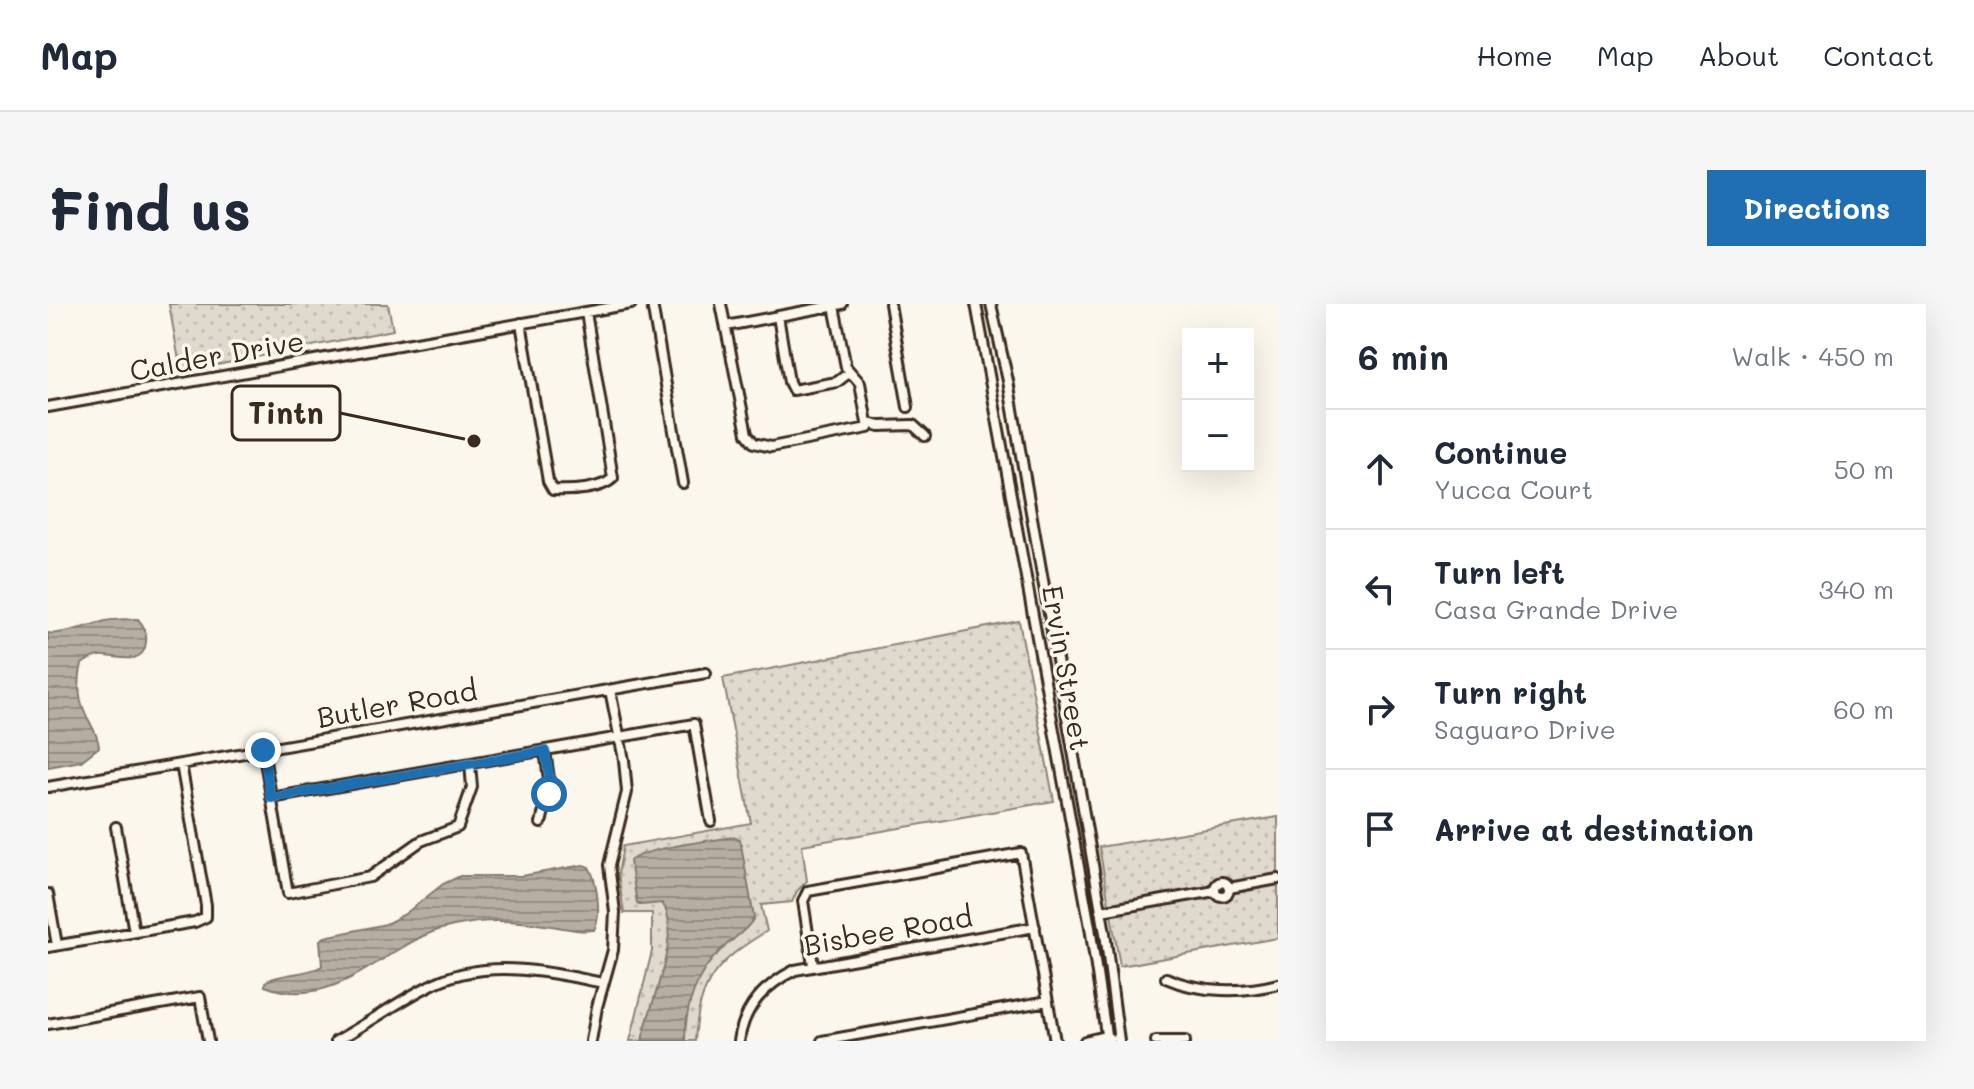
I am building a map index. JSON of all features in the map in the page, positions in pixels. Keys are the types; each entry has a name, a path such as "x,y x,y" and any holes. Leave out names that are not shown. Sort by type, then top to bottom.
{"street":[{"name":"Calder Drive","path":"48,407 631,304"},
{"path":"652,304 683,483"},
{"path":"721,304 747,434 754,443 771,447 868,428 860,383 846,367 834,306 826,308"},
{"path":"726,326 842,304"},
{"path":"890,304 908,407"},
{"name":"Ervin Street","path":"976,304 1112,1040"},
{"name":"Ervin Street","path":"991,304 1011,395 1101,911 1112,1040"},
{"path":"521,323 549,483 553,490 604,484 613,478 586,312"},
{"path":"778,316 793,390 837,382 850,372"},
{"path":"867,423 880,426 913,425 925,436"},
{"name":"Butler Road","path":"48,787 706,673"},
{"path":"591,1041 616,930 609,865 627,792 610,690"},
{"path":"271,798 694,724 711,821"},
{"path":"263,750 288,893 370,877 414,845 458,827 472,787 470,764"},
{"path":"541,823 550,786 545,751"},
{"path":"48,894 53,946 195,922 206,917 181,764"},
{"path":"116,827 134,932"},
{"path":"813,965 803,901 808,891 1021,853 1055,1041"},
{"path":"1101,911 1215,891 1215,886 1221,882 1229,888 1278,879"},
{"name":"Bisbee Road","path":"739,1041 748,1011 755,1000 776,980 813,965 1035,927"},
{"path":"336,1041 428,986 477,970 530,970 603,983"},
{"path":"1166,978 1177,983 1226,990 1245,991 1278,984"},
{"path":"48,1024 200,997 208,1041"},
{"path":"822,1041 1048,1001"},
{"path":"1085,1041 1112,1040"},
{"path":"1156,1041 1185,1041"}],"shaded area":[{"path":"169,304 388,304 393,330 181,372"},
{"path":"138,619 146,635 141,654 130,658 99,656 82,664 79,681 81,699 99,747 81,761 48,767 48,633 67,632 109,620"},
{"path":"1019,621 1054,801 802,845 807,881 792,902 761,905 767,931 735,953 713,975 701,1002 695,1041 630,1041 652,951 652,913 624,913 618,874 623,846 751,823 723,678"},
{"path":"1278,817 1278,938 1120,966 1099,847"},
{"path":"734,837 740,839 754,918 705,968 690,1003 685,1041 642,1041 667,950 668,916 662,903 637,903 630,861 663,848"},
{"path":"583,865 589,867 596,889 598,916 594,930 508,921 460,925 423,936 367,969 328,987 308,992 287,992 265,986 265,982 271,979 322,966 320,940 325,937 386,924 405,914 443,884 460,876 522,876"}],"place":[{"name":"Tintn","path":"474,441"}],"route":[{"path":"263,750 271,798 545,751 549,794"}]}
